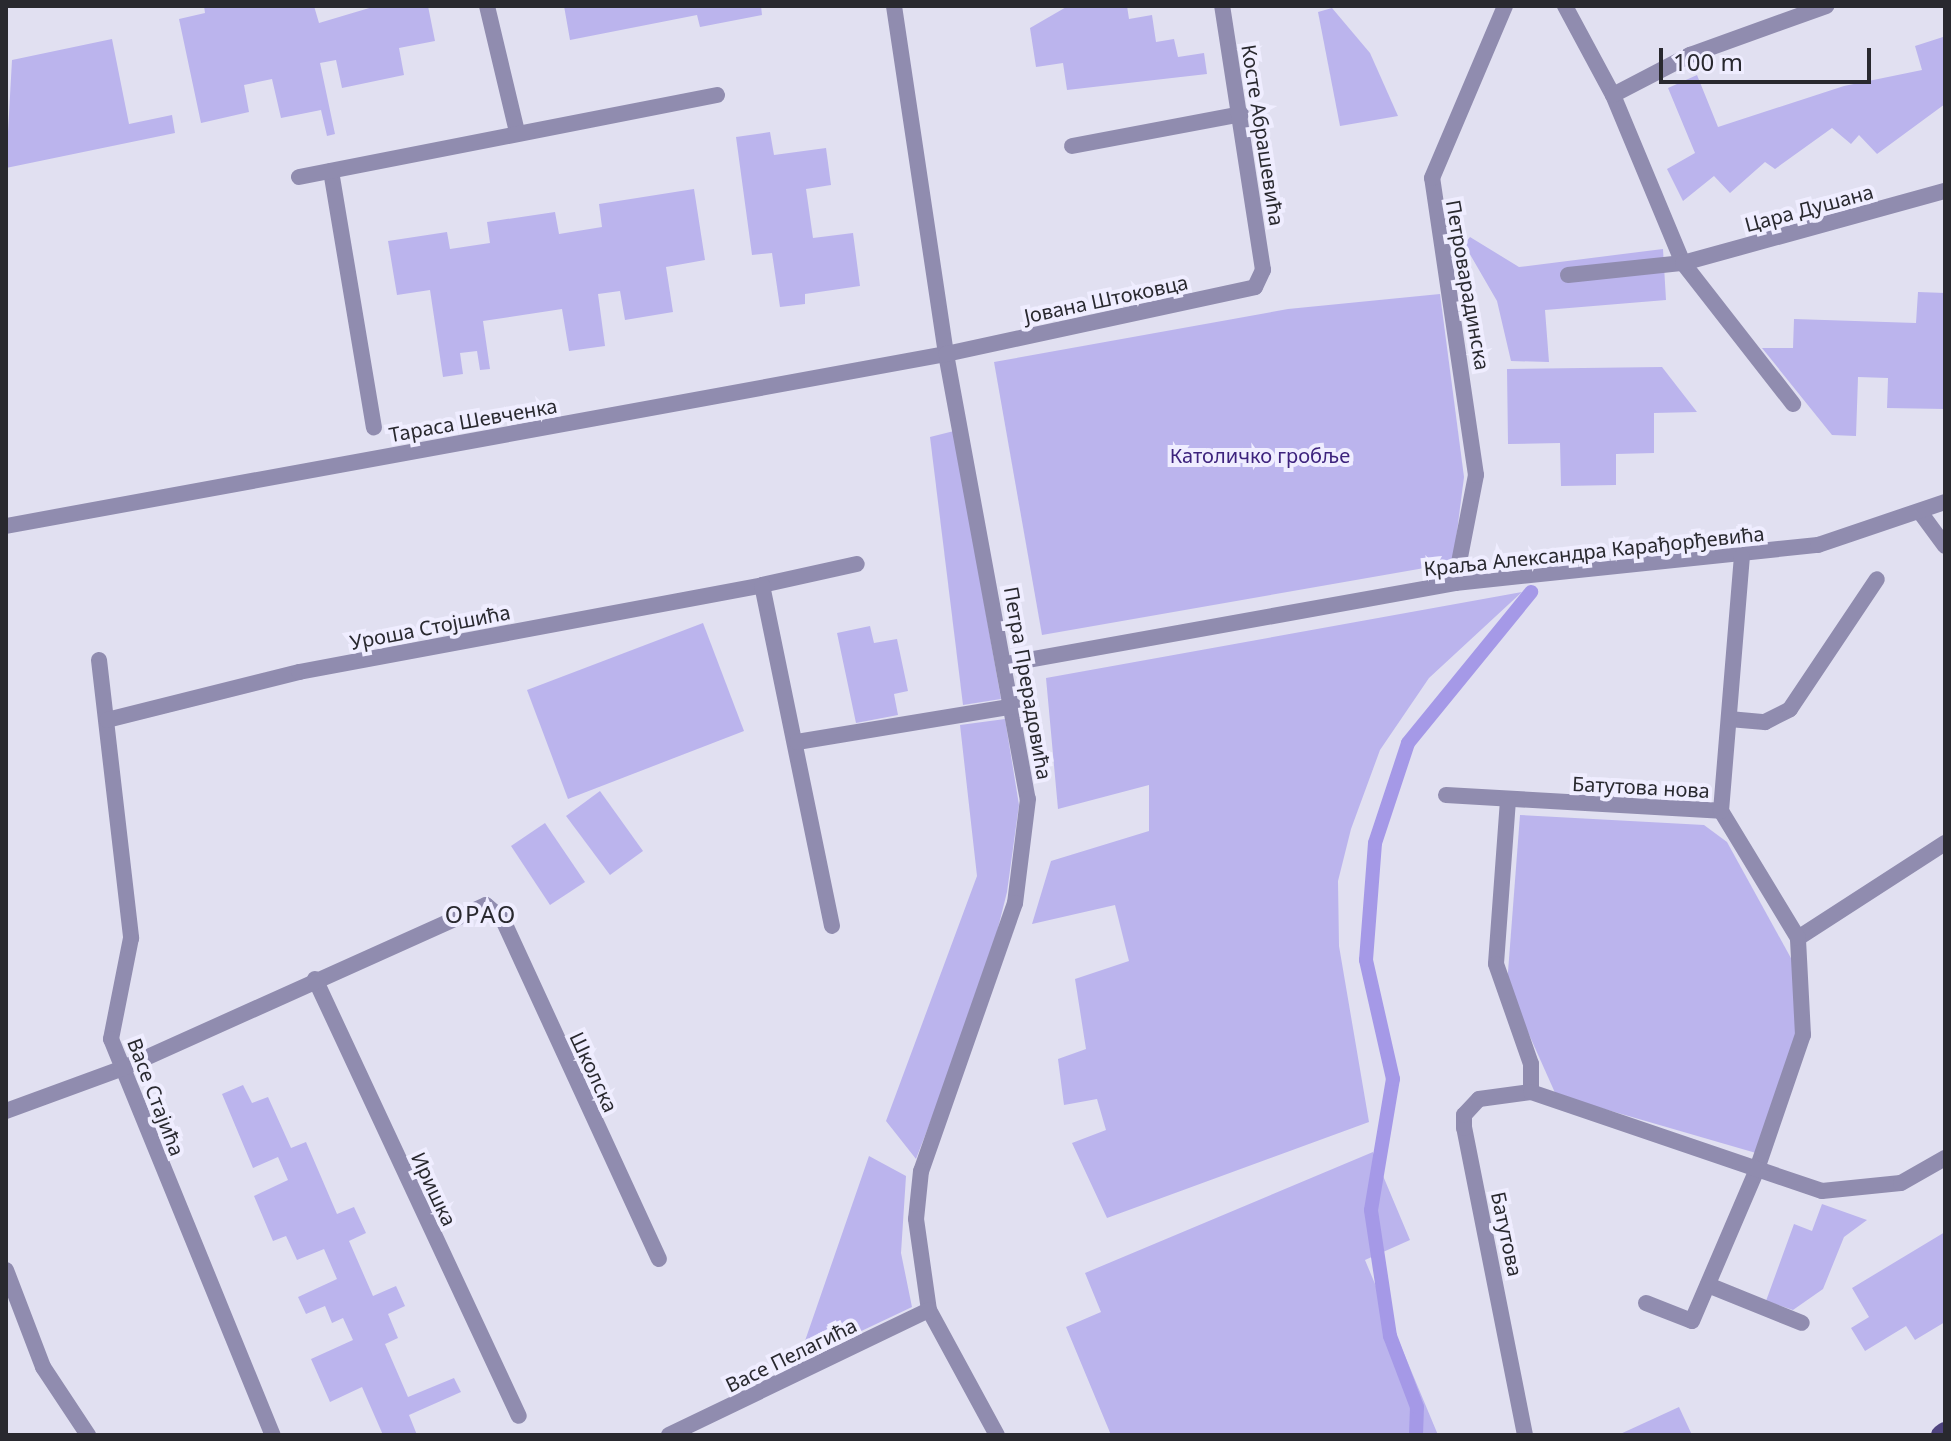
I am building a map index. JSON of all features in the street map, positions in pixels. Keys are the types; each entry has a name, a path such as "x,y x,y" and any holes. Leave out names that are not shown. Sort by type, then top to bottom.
{"street":[{"path":"487,6 517,132"},
{"name":"Петра Прерадовића","path":"894,6 946,354 1014,706 1028,799 1024,851 987,999 921,1171 916,1219 929,1310 997,1435"},
{"name":"Косте Абрашевића","path":"1222,6 1263,270"},
{"name":"Петроварадинска","path":"1455,583 1476,475 1432,178 1505,6"},
{"path":"1565,6 1613,95 1683,263 1793,404"},
{"path":"1613,95 1690,55 1826,6"},
{"path":"299,177 717,95"},
{"path":"1072,146 1241,114"},
{"path":"331,171 374,427"},
{"name":"Цара Душана","path":"1568,275 1683,263 1945,191"},
{"name":"Јована Штоковца","path":"946,354 1255,287 1263,270"},
{"name":"Тараса Шевченка","path":"6,526 946,354"},
{"name":"Краља Александра Карађорђевића","path":"1006,664 1455,583 1742,557 1818,545 1945,502"},
{"path":"1920,512 1945,546"},
{"path":"1721,811 1742,557"},
{"name":"Уроша Стојшића","path":"107,720 299,672 762,585 857,564"},
{"path":"1729,719 1765,722 1790,709 1877,579"},
{"path":"762,585 797,742 832,926"},
{"name":"Васе Стајића","path":"99,660 131,938 112,1023 121,1069 273,1435"},
{"path":"797,742 1014,706"},
{"name":"Батутова нова","path":"1446,795 1721,811 1798,938 1801,1045 1757,1169 1692,1321 1646,1303"},
{"path":"1508,800 1496,964 1531,1064 1531,1092 1822,1191 1864,1190 1901,1183 1945,1158"},
{"path":"1798,938 1945,843"},
{"name":"Школска","path":"315,979 489,906 503,920 659,1259"},
{"path":"6,1111 121,1069 315,979"},
{"name":"Иришка","path":"315,979 519,1416"},
{"name":"Батутова","path":"1525,1435 1464,1115 1490,1095 1531,1092"},
{"path":"6,1270 43,1367 88,1435"},
{"path":"1708,1285 1802,1323"},
{"name":"Васе Пелагића","path":"669,1435 929,1310"}],"green space":[{"path":"204,6 314,6 319,23 376,6 428,6 435,41 399,48 404,75 342,88 336,60 320,63 335,134 327,136 321,110 281,118 272,79 244,85 249,112 201,123 179,19 205,13"},
{"path":"564,6 761,6 762,15 700,27 697,15 570,40"},
{"path":"1068,6 1127,6 1129,19 1152,15 1156,42 1174,39 1178,57 1204,53 1207,74 1067,90 1063,63 1036,67 1030,28"},
{"path":"1332,8 1370,53 1398,116 1340,126 1318,12"},
{"path":"1943,37 1945,104 1877,154 1859,135 1851,144 1832,128 1775,169 1765,162 1730,193 1714,176 1683,201 1667,169 1695,153 1668,88 1697,75 1718,127 1844,86 1922,70 1915,46"},
{"path":"112,39 129,124 172,115 175,133 6,168 12,60"},
{"path":"770,132 774,155 826,148 831,185 806,189 813,238 853,233 860,286 805,294 805,304 780,307 772,253 752,255 736,137"},
{"path":"694,189 705,260 666,267 673,312 625,320 620,291 598,294 605,346 569,351 562,309 483,321 490,369 480,370 477,351 460,353 463,374 443,377 430,290 397,295 388,241 447,232 450,249 490,243 487,222 555,212 559,234 602,227 599,204"},
{"path":"1470,237 1519,267 1663,249 1666,300 1545,310 1549,362 1511,361 1497,301 1464,244"},
{"path":"1918,292 1945,293 1945,409 1887,408 1888,378 1858,377 1856,436 1832,435 1762,348 1793,348 1794,319 1916,323"},
{"name":"Католичко гробље","path":"1440,294 1464,477 1453,563 1042,635 994,362 1288,309"},
{"path":"1662,367 1697,412 1654,413 1654,453 1616,454 1616,485 1561,486 1560,443 1508,444 1507,369"},
{"path":"954,431 1001,699 963,705 930,437"},
{"path":"1522,592 1429,678 1380,750 1351,829 1338,881 1339,946 1369,1122 1107,1218 1072,1143 1106,1130 1097,1099 1064,1105 1058,1059 1086,1049 1075,979 1129,961 1115,905 1032,924 1051,861 1149,831 1149,785 1058,809 1046,678"},
{"path":"703,623 744,731 568,799 527,690"},
{"path":"870,626 874,643 897,639 908,691 894,694 898,715 856,723 837,633"},
{"path":"1005,719 1019,805 1007,892 985,980 916,1159 886,1121 977,876 960,725"},
{"path":"600,791 643,851 610,875 566,816"},
{"path":"1520,815 1704,825 1727,842 1792,960 1799,1031 1756,1153 1556,1095 1507,985"},
{"path":"545,823 585,882 550,905 511,846"},
{"path":"243,1085 252,1103 268,1097 291,1148 306,1142 337,1214 354,1207 366,1233 349,1241 373,1296 396,1286 405,1306 388,1314 398,1338 385,1344 408,1397 454,1378 461,1392 409,1415 417,1435 383,1435 362,1387 330,1402 311,1359 353,1340 343,1318 332,1323 325,1306 306,1314 298,1297 337,1279 324,1249 297,1260 286,1236 273,1241 254,1196 288,1180 278,1157 253,1168 222,1094"},
{"path":"1373,1152 1410,1240 1365,1260 1438,1435 1111,1435 1066,1327 1101,1312 1085,1273"},
{"path":"869,1156 906,1176 901,1253 912,1307 798,1361"},
{"path":"1822,1204 1867,1220 1844,1237 1823,1289 1793,1310 1766,1301 1794,1224 1812,1231"},
{"path":"1945,1232 1945,1322 1915,1340 1906,1326 1865,1351 1851,1328 1869,1317 1852,1288"},
{"path":"1679,1407 1692,1435 1618,1435"}],"waterway":[{"path":"1416,1435 1417,1407 1390,1336 1371,1210 1393,1079 1366,960 1375,843 1408,743 1531,592"}],"district":[{"name":"ОРАО","path":"481,914"}]}
